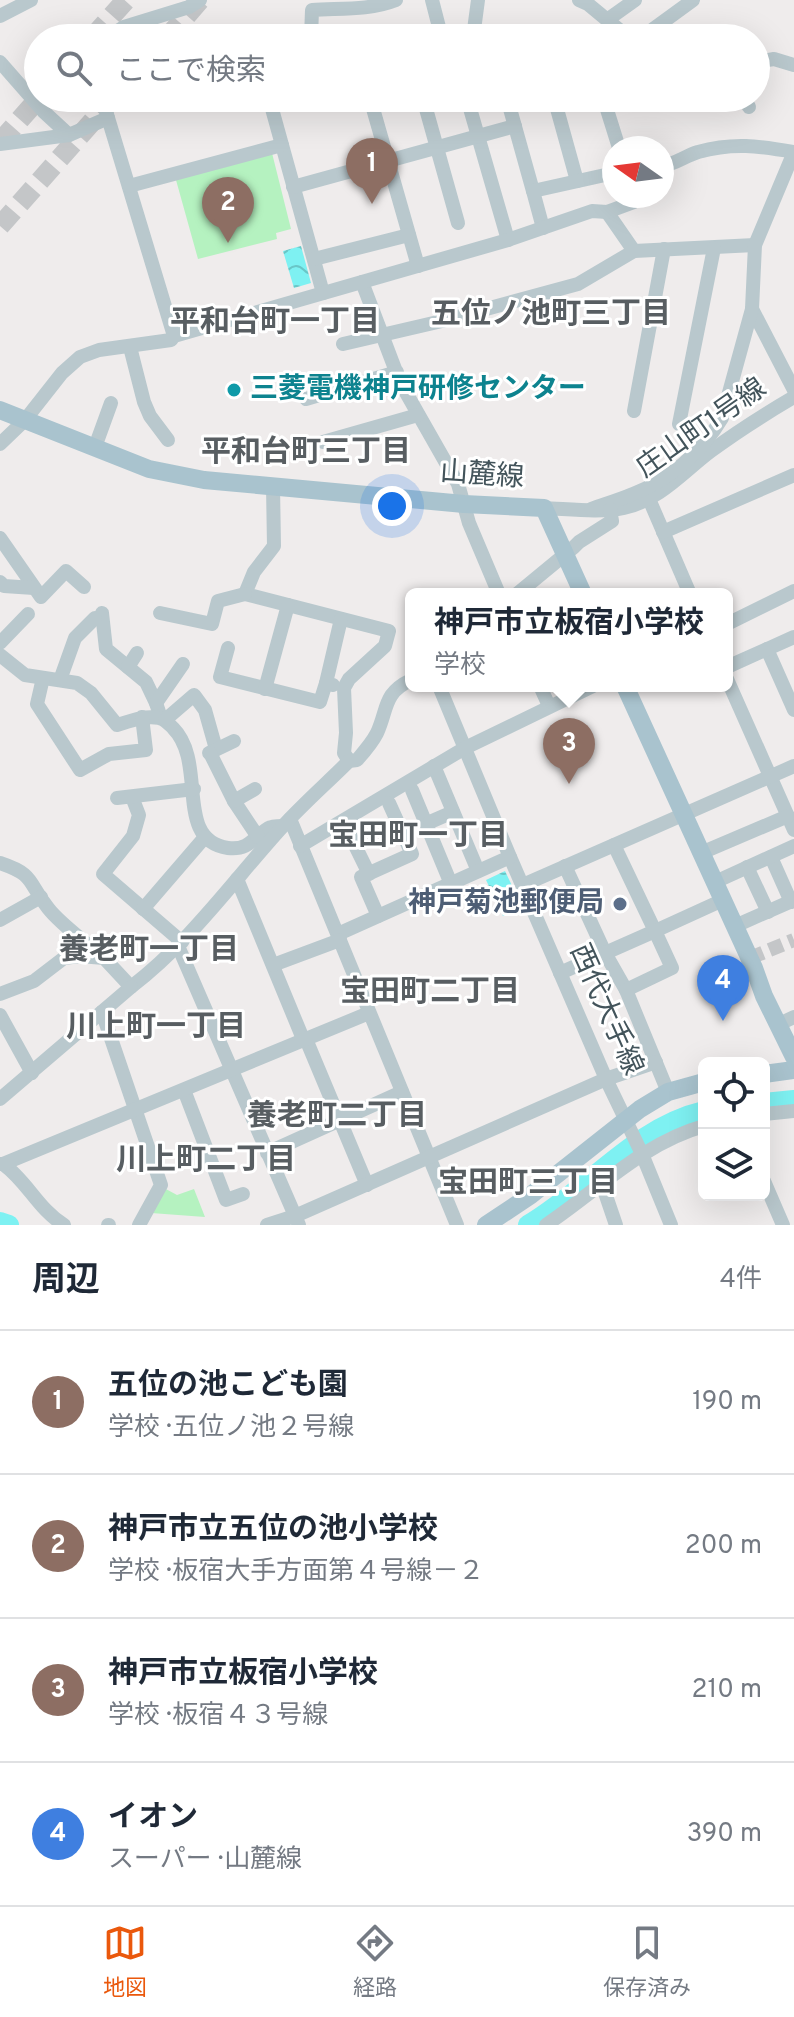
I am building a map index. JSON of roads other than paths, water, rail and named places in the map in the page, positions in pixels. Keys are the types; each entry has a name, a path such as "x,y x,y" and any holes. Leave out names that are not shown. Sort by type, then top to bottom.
{"main road":[{"name":"山麓線","path":"0,410 149,469 204,480 464,504 544,508 580,588"},
{"path":"628,692 764,996 786,1021 794,1057"},
{"path":"770,1073 794,1070"},
{"path":"486,1225 629,1126 668,1092 698,1084"}],"street":[{"path":"0,16 31,0"},
{"path":"134,24 189,7 200,0"},
{"path":"312,24 312,10 327,5 351,10 370,3 384,5 396,0"},
{"path":"432,0 438,24"},
{"path":"478,0 482,24"},
{"path":"579,0 612,24"},
{"path":"607,20 635,0"},
{"path":"660,24 693,0"},
{"path":"770,60 794,65"},
{"path":"0,62 24,89"},
{"path":"44,112 69,135"},
{"path":"106,112 174,336"},
{"path":"273,112 323,293"},
{"path":"374,112 418,266"},
{"path":"427,112 458,223"},
{"path":"471,112 508,240"},
{"path":"511,112 543,228"},
{"path":"558,112 577,181"},
{"path":"608,112 615,136"},
{"path":"0,144 69,135 108,118"},
{"path":"293,187 515,126"},
{"path":"129,186 282,145"},
{"path":"591,509 662,480 690,457 713,433 722,418 752,309 755,245 794,152 735,145 693,154 674,164"},
{"path":"533,191 602,176"},
{"path":"0,444 25,420 62,373 80,357 99,350 171,340 174,336 508,240 592,211 607,212 618,208"},
{"path":"607,212 634,251"},
{"path":"314,259 409,235"},
{"path":"343,344 578,284 634,251 755,245"},
{"path":"679,424 714,248"},
{"path":"634,411 664,249"},
{"path":"362,282 397,372 458,484 469,523 496,588"},
{"path":"752,309 794,390"},
{"path":"130,347 144,402 150,416 168,440"},
{"path":"306,399 397,372"},
{"name":"庄山町1号線","path":"544,508 610,509 649,499 677,481 708,453 747,425 794,397"},
{"path":"95,447 111,403"},
{"path":"323,442 418,415"},
{"path":"663,532 794,475"},
{"path":"245,594 254,572 274,546 273,486"},
{"path":"649,499 687,588"},
{"path":"524,588 579,542 612,521 610,509"},
{"path":"0,538 41,597 66,571 84,587"},
{"path":"0,582 4,586 34,588"},
{"path":"733,621 794,591"},
{"path":"160,613 212,624 218,601 245,594 389,631 385,646 349,679 344,688 344,753 349,761"},
{"path":"265,689 288,605"},
{"path":"0,643 28,614"},
{"path":"60,680 75,638 98,616 106,649 146,682 161,713 179,734 190,761 194,813 205,837 231,848 250,844 271,827 287,822"},
{"path":"228,648 220,677 320,702 341,619"},
{"path":"733,664 794,637"},
{"path":"767,649 794,710"},
{"path":"128,667 137,653"},
{"path":"0,655 25,675 77,683 91,693 117,725 161,713 194,695 205,710 213,751 234,801 258,837"},
{"path":"161,713 183,664"},
{"path":"43,678 37,704 80,770 109,754 146,750 142,717"},
{"path":"326,683 344,688"},
{"path":"0,1099 180,944 287,822 349,761 357,760 375,737 387,699 405,684"},
{"name":"西代大手線","path":"442,692 606,1079 642,1153"},
{"path":"543,692 549,706"},
{"path":"300,846 465,748 580,692"},
{"path":"701,853 791,823 733,692"},
{"path":"190,761 234,741"},
{"path":"434,766 478,871"},
{"path":"523,885 794,766"},
{"path":"194,789 124,798 139,815 133,836 103,874 180,944 297,1221"},
{"path":"234,801 255,789"},
{"path":"412,790 451,884"},
{"path":"378,916 361,877 412,854 389,803"},
{"path":"430,822 453,812"},
{"path":"287,822 339,937 457,1225"},
{"path":"347,829 369,874"},
{"path":"143,909 205,837"},
{"path":"614,845 672,968 626,990"},
{"path":"715,882 794,846"},
{"path":"273,965 510,857"},
{"path":"735,926 792,901 771,857"},
{"path":"0,863 18,869 30,878 49,909 104,958 131,987"},
{"path":"565,866 605,953 626,990 668,1092"},
{"path":"747,867 768,912"},
{"path":"237,879 367,1185"},
{"path":"0,920 41,897"},
{"path":"560,973 723,900"},
{"path":"0,994 34,981 64,958 104,958"},
{"path":"102,1012 161,1185 139,1225"},
{"path":"2,1164 369,1013"},
{"path":"0,1015 32,1073"},
{"path":"267,1225 297,1221 428,1157 606,1079 656,1062"},
{"path":"184,1090 226,1200 243,1194"},
{"path":"267,1153 402,1092"},
{"path":"770,1113 794,1111"},
{"path":"553,1223 642,1153 678,1134 698,1128"},
{"path":"642,1153 671,1225"},
{"path":"2,1164 18,1174 50,1217 64,1225"},
{"path":"602,1184 616,1225"},
{"path":"770,1195 783,1225"}],"water":[{"path":"301,246 311,283 294,288 283,251"},
{"path":"505,871 522,907 503,916 486,880"}],"waterway":[{"path":"770,1102 794,1100"},
{"path":"528,1225 634,1145 679,1119 698,1113"},
{"path":"0,1222 9,1225"}],"tunnel":[{"path":"105,24 126,0"},
{"path":"179,24 200,0"},
{"path":"0,142 27,112"},
{"path":"0,226 101,112"},
{"path":"750,958 794,940"}],"place":[{"name":"五位の池こども園","path":"372,204"},
{"name":"神戸市立五位の池小学校","path":"228,243"},
{"name":"三菱電機神戸研修センター","path":"234,390"},
{"name":"神戸市立板宿小学校","path":"569,784"},
{"name":"神戸菊池郵便局","path":"620,904"},
{"name":"イオン","path":"723,1021"}],"district":[{"name":"五位ノ池町三丁目","path":"551,315"},
{"name":"平和台町一丁目","path":"275,323"},
{"name":"平和台町三丁目","path":"306,453"},
{"name":"宝田町一丁目","path":"418,837"},
{"name":"養老町一丁目","path":"149,951"},
{"name":"宝田町二丁目","path":"430,993"},
{"name":"川上町一丁目","path":"156,1028"},
{"name":"養老町二丁目","path":"337,1117"},
{"name":"川上町二丁目","path":"206,1161"},
{"name":"宝田町三丁目","path":"528,1184"}]}
